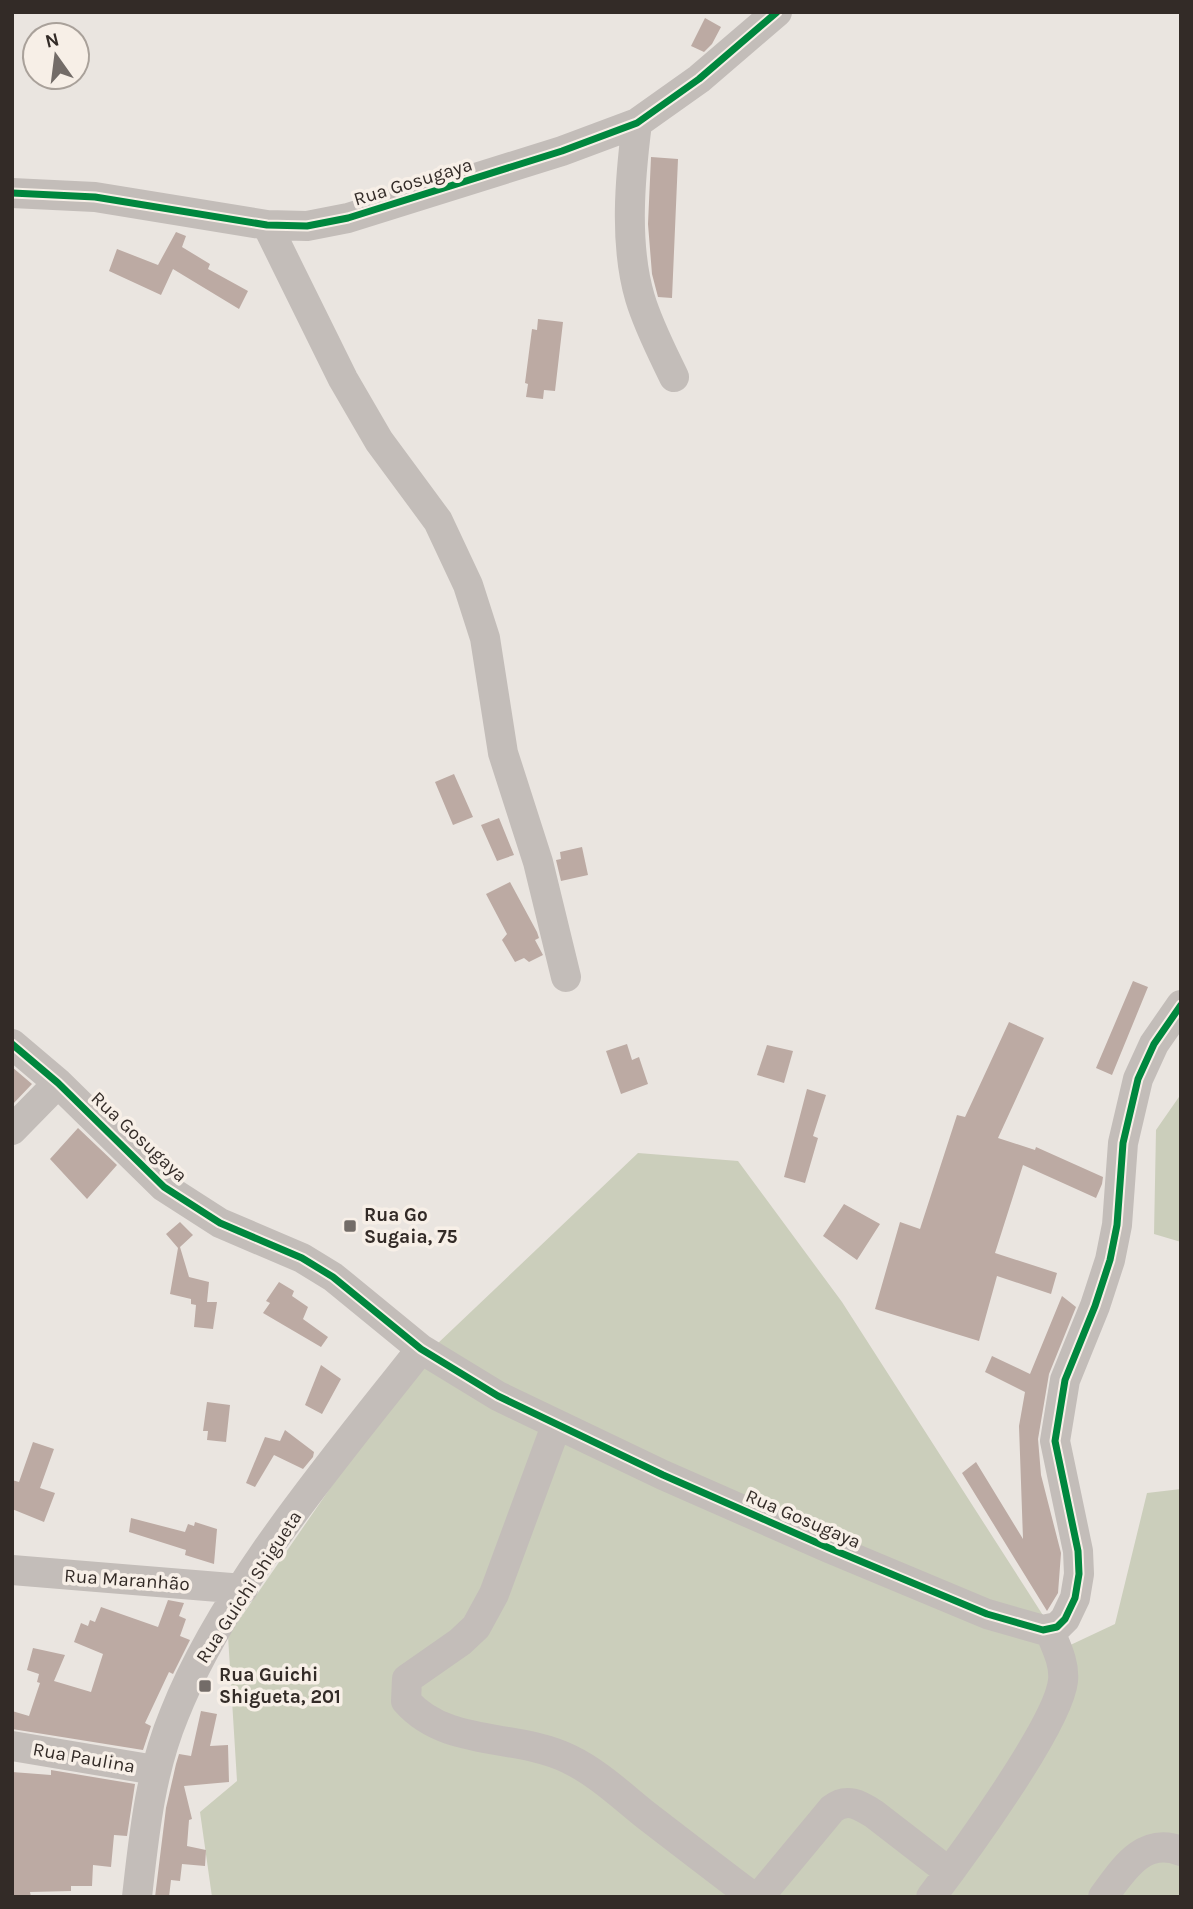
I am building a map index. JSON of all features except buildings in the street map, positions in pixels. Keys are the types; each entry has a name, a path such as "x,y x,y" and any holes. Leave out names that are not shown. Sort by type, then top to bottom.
{"street":[{"name":"Rua Gosugaya","path":"12,193 95,197 267,225 307,226 359,215 562,151 637,123 698,79 778,12"},
{"path":"637,123 631,173 635,278 641,301 674,377"},
{"path":"267,225 342,379 379,441 438,521 468,585 485,639 506,764 538,862 566,978"},
{"path":"931,1897 1032,1748 1055,1706 1063,1673 1049,1629 1065,1619 1075,1598 1079,1574 1078,1551 1055,1441 1059,1404 1065,1380 1095,1306 1110,1260 1117,1226 1123,1143 1139,1079 1154,1044 1181,1005"},
{"name":"Rua Gosugaya","path":"12,1044 58,1083 164,1187 220,1223 302,1258 333,1277 421,1349 498,1396 556,1426 987,1615 1020,1626 1049,1629"},
{"path":"12,1130 58,1083"},
{"name":"Rua Guichi Shigueta","path":"137,1897 146,1818 156,1770 174,1714 206,1649 295,1513 421,1349"},
{"path":"556,1426 488,1605 476,1626 460,1642 407,1679 406,1701 432,1724 462,1734 539,1747 569,1759 597,1776 756,1897 832,1809 847,1802 862,1806 874,1814 949,1872"},
{"name":"Rua Maranhão","path":"12,1570 243,1589"},
{"name":"Rua Paulina","path":"12,1746 156,1770"},
{"path":"1103,1897 1141,1852 1155,1847 1181,1851"}],"green space":[{"path":"1181,1094 1181,1242 1154,1234 1156,1130"},
{"path":"638,1153 738,1161 842,1302 1064,1648 1115,1624 1147,1493 1181,1489 1181,1897 212,1897 200,1812 237,1781 228,1636 416,1364"}],"cycle path":[{"path":"12,193 95,197 267,225 307,226 348,218 562,151 637,123 699,79 777,12"},
{"path":"12,1044 58,1083 164,1187 220,1223 302,1258 333,1277 421,1349 498,1396 663,1475 829,1548 987,1614 1043,1630 1057,1627 1065,1619 1075,1598 1079,1574 1078,1551 1055,1441 1065,1380 1095,1306 1110,1260 1117,1225 1123,1143 1138,1079 1154,1044 1181,1005"}],"place":[{"name":"Rua Go Sugaia, 75","path":"350,1226"},
{"name":"Rua Guichi Shigueta, 201","path":"205,1686"}]}
